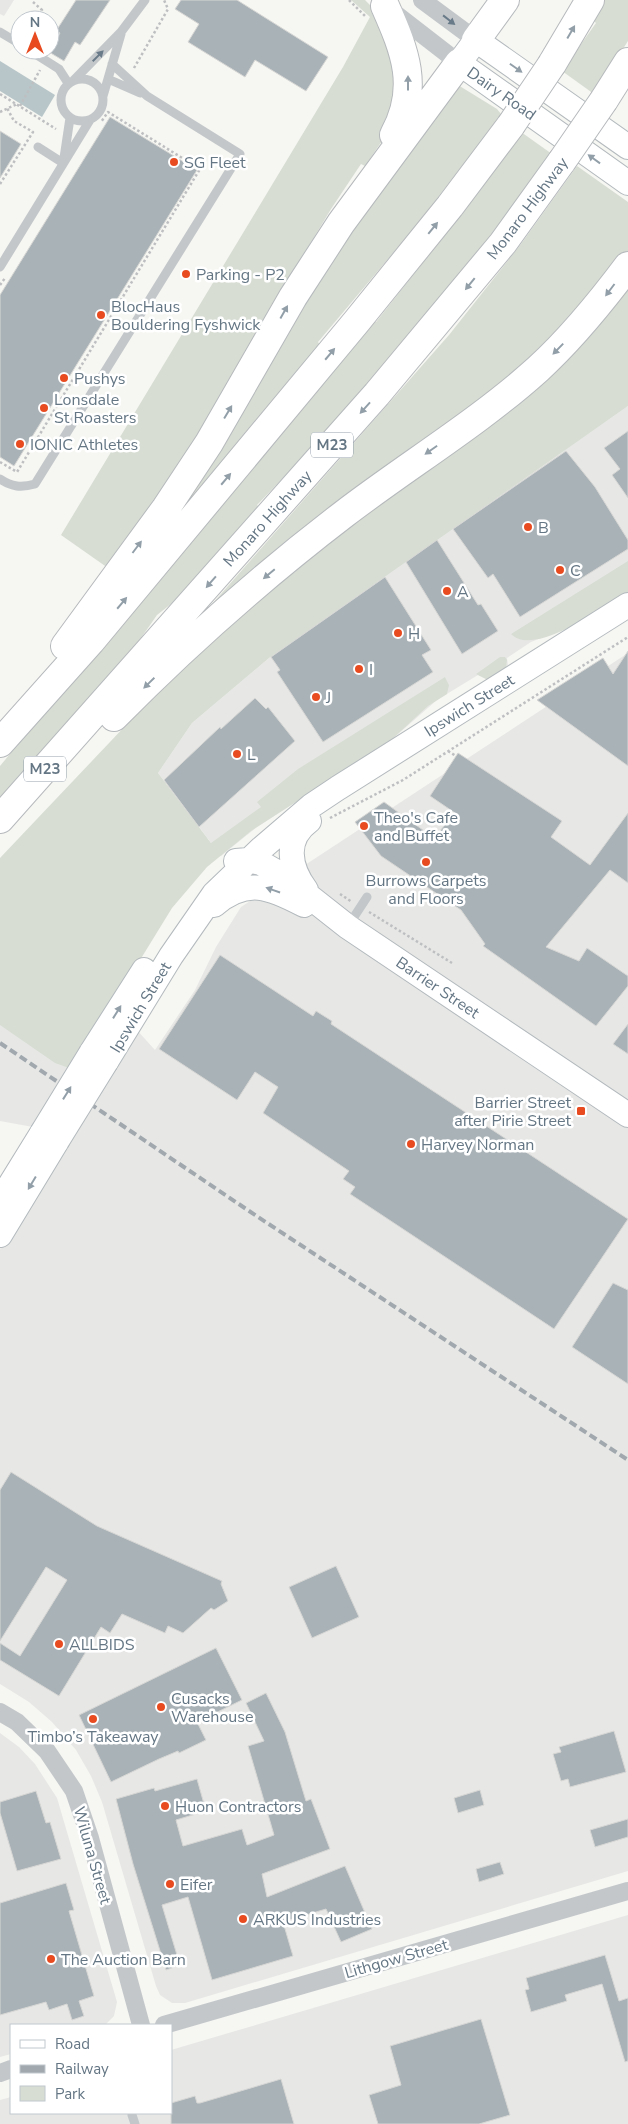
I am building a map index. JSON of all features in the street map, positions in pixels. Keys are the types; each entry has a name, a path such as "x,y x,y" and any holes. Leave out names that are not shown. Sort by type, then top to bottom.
{"highway":[{"path":"476,40 505,0"},
{"path":"0,743 91,641 358,321 450,206 511,126 552,64 590,0"},
{"path":"363,191 401,122 408,95 406,58 382,3"},
{"name":"Monaro Highway","path":"0,819 383,387 503,242 562,161 628,62"},
{"path":"22,717 27,698 166,508 209,443 293,297 363,191 459,63"},
{"path":"0,839 109,722 205,629 337,519 526,380 571,336 628,266"}],"main road":[{"path":"459,63 476,40"},
{"name":"Dairy Road","path":"476,40 628,147"},
{"name":"Dairy Road","path":"459,63 628,183"},
{"name":"Ipswich Street","path":"0,1202 49,1137 99,1058 214,894 248,860 318,813 338,788 628,605"},
{"path":"321,892 299,880 293,866 293,840 300,827 314,817 338,788"},
{"name":"Ipswich Street","path":"99,1058 172,926 194,894 214,873 261,834 318,813"},
{"path":"214,873 236,861 248,860"},
{"name":"Barrier Street","path":"248,860 273,869 321,892 348,927 628,1115"},
{"path":"185,935 218,901 234,891 254,887 272,890 348,927"},
{"name":"Ipswich Street","path":"0,1235 49,1137"}],"street":[{"name":"Dairy Road","path":"422,0 476,40"},
{"name":"Dairy Road","path":"382,3 459,63"},
{"name":"Wiluna Street","path":"0,1712 17,1722 47,1751 74,1791 90,1838 141,2024"},
{"name":"Lithgow Street","path":"167,2024 628,1891"}],"lane":[{"path":"90,120 76,121 70,118 61,108 61,94 71,81 121,32 141,2"},
{"path":"0,267 90,120 101,110 103,96 121,32"},
{"path":"46,60 60,68 71,81"},
{"path":"0,479 14,486 24,488 35,484 240,154 125,82 112,64"},
{"path":"108,79 125,82"},
{"path":"71,81 89,80 100,89 103,96"},
{"path":"63,163 70,118"},
{"path":"38,147 63,163"},
{"path":"348,927 367,897"}],"path":[{"path":"97,129 168,9 164,0"},
{"path":"33,2 42,10"},
{"path":"0,112 18,105 46,60"},
{"path":"0,94 67,136"},
{"path":"0,184 32,132 14,121 7,108"},
{"path":"0,462 17,472 200,169 108,112"},
{"path":"0,285 5,277"},
{"path":"318,813 403,780 628,638"},
{"path":"448,751 456,756"},
{"path":"321,892 361,907 452,963"}],"shaded area":[{"path":"0,0 14,0 4,16 0,14"},
{"path":"0,61 55,95 42,117 0,91"},
{"path":"628,406 628,592 579,623 531,642 507,658 508,665 488,680 478,675 437,700 389,742 257,827 221,856 158,773 192,723 303,632"},
{"path":"628,653 628,1871 185,2003 172,2003 160,1995 156,1986 102,1802 91,1776 76,1750 52,1722 29,1702 0,1684 0,1249 47,1173 33,1127 0,1121 0,879 155,1050 195,990 216,947 241,907"},
{"path":"0,1733 19,1747 35,1764 57,1798 117,2002 114,2016 106,2024 10,2024 10,2054 0,2057"},
{"path":"628,1915 628,2124 0,2124 0,2100 10,2097 10,2114 172,2114 172,2050"}],"green space":[{"path":"351,0 365,0 380,15 402,66 388,132 365,166 361,164 331,209 289,279 215,414 108,568 61,535 343,67 370,17"},
{"path":"604,0 628,0 628,41 594,94 562,71 596,23 593,20"},
{"path":"458,85 497,109 501,114 495,123 415,227 318,342 320,345 138,563 312,286"},
{"path":"521,132 552,154 507,218 328,431 257,505 259,507 176,600 157,615 127,658 0,801 0,766 371,320 376,322 466,208"},
{"path":"577,166 628,202 628,252 550,345 198,620 449,335 521,244"},
{"path":"628,288 628,406 269,658 192,723 158,773 211,843 261,807 257,802 298,769 445,677 449,685 447,694 428,706 389,742 251,831 207,867 172,908 94,1035 69,1068 55,1063 0,1025 0,858 165,684 279,582 295,572 303,562 559,368 594,332"},
{"path":"628,561 628,592 604,608 570,627 536,640 522,640 511,634"},
{"path":"500,657 505,657 507,660 506,668 488,680 476,674"}],"building":[{"path":"76,0 110,0 80,45 75,42 64,61 60,59 60,25"},
{"path":"181,0 237,0 328,57 306,91 255,60 245,77 188,42 199,24 175,9"},
{"path":"110,117 197,170 14,466 0,457 0,295"},
{"path":"0,131 21,144 0,178"},
{"path":"628,431 628,498 612,475 620,469 604,448"},
{"path":"566,451 595,487 628,540 628,549 520,617 493,574 488,578 453,529"},
{"path":"437,540 478,605 481,604 498,631 462,654 406,562"},
{"path":"385,577 431,650 422,655 433,672 323,742 277,672 280,670 271,657"},
{"path":"628,651 628,766 537,700 603,658 613,674"},
{"name":"L","path":"255,698 266,709 268,707 295,741 199,827 164,780 220,727 221,729"},
{"path":"458,753 562,821 551,837 590,865 628,813 628,883 610,870 546,947 579,961 587,948 628,976 628,986 596,1026 483,946 485,944 461,910 381,856 355,822 384,802 434,838 455,813 430,796"},
{"name":"Harvey Norman","path":"220,955 313,1016 316,1011 332,1021 331,1024 628,1219 554,1329 350,1194 355,1187 343,1179 349,1171 263,1113 278,1087 255,1072 237,1100 159,1049"},
{"path":"628,1024 628,1054 613,1044"},
{"path":"613,1283 628,1290 628,1384 572,1347"},
{"path":"11,1472 97,1526 222,1581 221,1584 228,1601 214,1610 211,1608 183,1633 168,1626 165,1633 122,1614 110,1633 101,1627 59,1696 0,1660 0,1643 20,1656 67,1580 46,1567 0,1641 0,1490"},
{"path":"336,1566 359,1617 312,1638 289,1587"},
{"name":"Cusacks Warehouse","path":"216,1648 242,1700 197,1722 206,1740 179,1753 178,1751 159,1759 111,1782 79,1715"},
{"path":"266,1693 285,1732 306,1801 311,1799 330,1849 262,1874 267,1897 345,1866 372,1929 341,1942 326,1909 283,1922 293,1956 212,1980 188,1897 162,1905 180,1965 166,1970 133,1864 116,1799 154,1788 155,1791 197,1779 206,1811 176,1820 183,1846 242,1829 247,1845 274,1835 248,1746 264,1741 246,1703"},
{"path":"614,1731 626,1772 570,1787 568,1779 561,1781 553,1754 561,1752 559,1747"},
{"path":"480,1790 484,1805 458,1813 454,1798"},
{"path":"36,1791 46,1823 50,1822 61,1859 17,1871 0,1813 0,1802"},
{"path":"628,1819 628,1837 595,1847 590,1830"},
{"path":"500,1862 504,1874 479,1882 476,1869"},
{"path":"66,1883 74,1910 69,1911 94,1996 79,2001 84,2016 72,2020 67,2004 49,2010 46,2002 0,2015 0,1903"},
{"path":"605,1955 619,2001 628,1998 628,2061 625,2062 602,1984 565,1995 567,2001 531,2012 525,1990 529,1989 526,1978"},
{"path":"481,2019 510,2115 479,2124 378,2124 369,2095 401,2085 390,2046"},
{"path":"281,2079 294,2124 171,2124 172,2103 195,2096 197,2103"}],"railway":[{"path":"0,1043 258,1217 628,1460"}],"place":[{"name":"SG Fleet","path":"174,162"},
{"name":"Parking - P2","path":"186,274"},
{"name":"BlocHaus Bouldering Fyshwick","path":"101,315"},
{"name":"Pushys","path":"64,378"},
{"name":"Lonsdale St Roasters","path":"44,408"},
{"name":"IONIC Athletes","path":"20,444"},
{"name":"B","path":"528,527"},
{"name":"C","path":"560,570"},
{"name":"A","path":"447,591"},
{"name":"H","path":"398,633"},
{"name":"I","path":"359,669"},
{"name":"J","path":"316,697"},
{"name":"L","path":"237,754"},
{"name":"Theo's Cafe and Buffet","path":"364,826"},
{"name":"Burrows Carpets and Floors","path":"426,862"},
{"name":"Barrier Street after Pirie Street","path":"581,1111"},
{"name":"Harvey Norman","path":"411,1144"},
{"name":"ALLBIDS","path":"59,1644"},
{"name":"Cusacks Warehouse","path":"161,1707"},
{"name":"Timbo’s Takeaway","path":"93,1719"},
{"name":"Huon Contractors","path":"165,1806"},
{"name":"Eifer","path":"170,1884"},
{"name":"ARKUS Industries","path":"243,1919"},
{"name":"The Auction Barn","path":"51,1959"}]}
